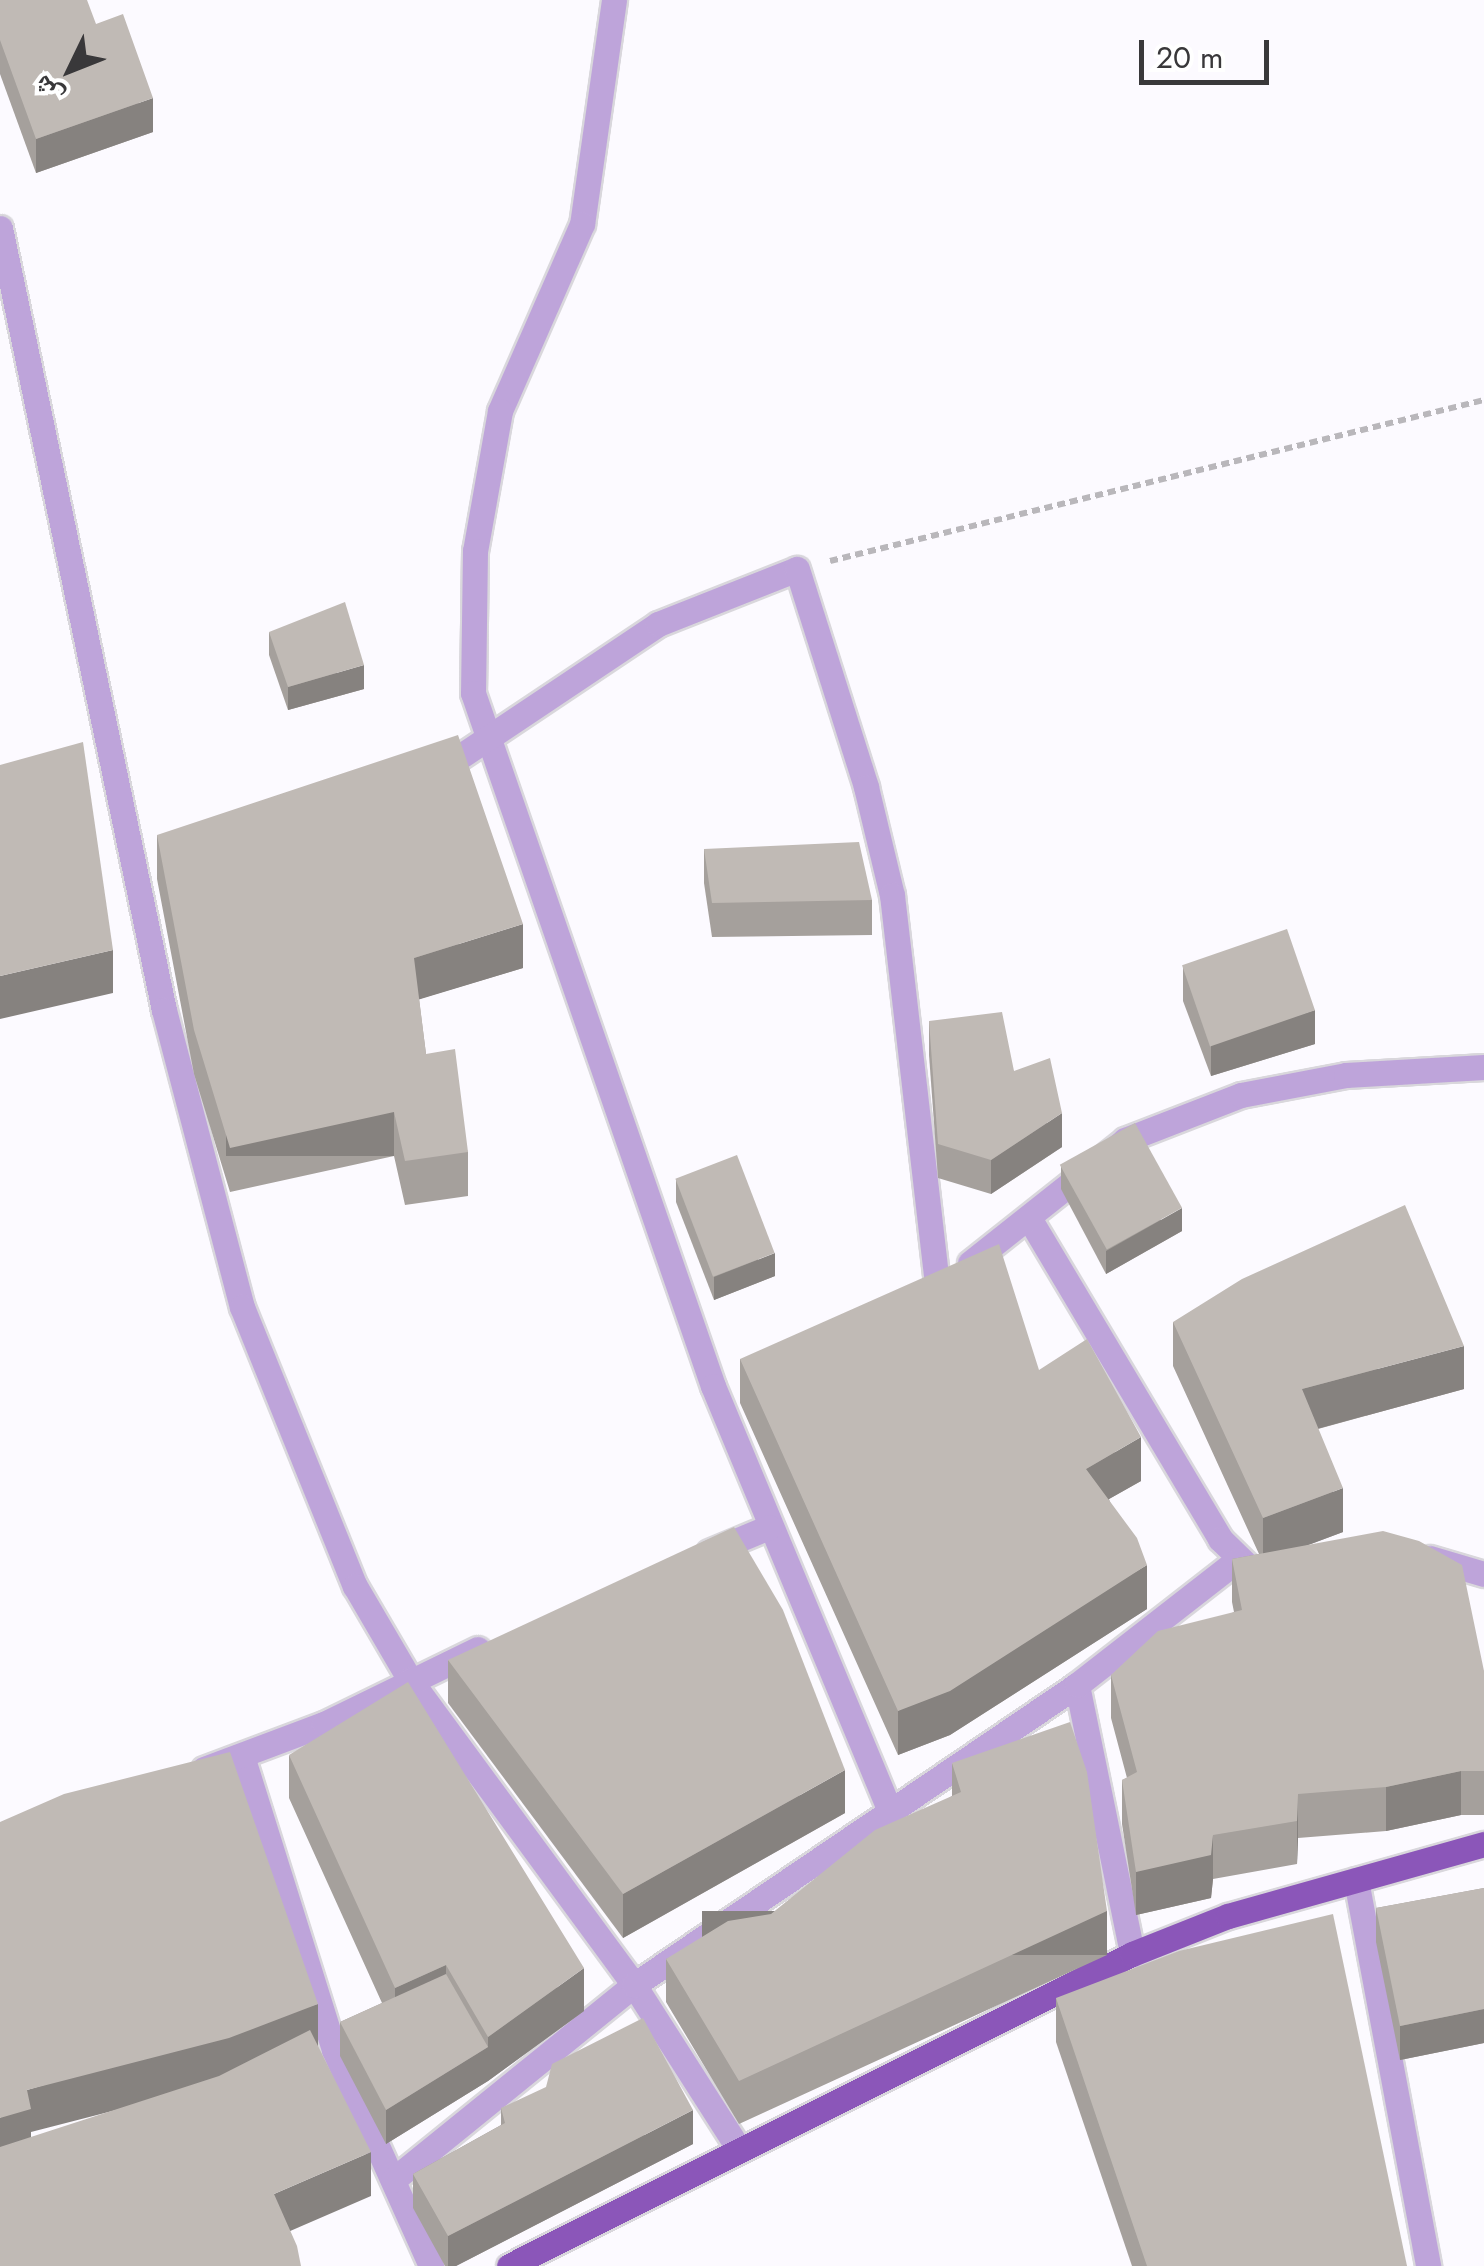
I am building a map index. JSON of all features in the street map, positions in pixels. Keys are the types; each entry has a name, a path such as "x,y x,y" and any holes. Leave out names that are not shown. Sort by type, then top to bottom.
{"main road":[{"path":"509,2266 738,2146 1132,1954 1228,1916 1484,1844"}],"street":[{"path":"614,0 590,196 500,411 478,534 469,664 485,742 722,1382 769,1527 891,1813"},
{"path":"0,228 142,864 206,1187 242,1307 355,1586 410,1680 634,1985 738,2146"},
{"path":"408,786 485,742 658,624 797,569 866,787 892,894 928,1285 1028,1218 1125,1140 1241,1095 1346,1075 1484,1068"},
{"path":"1028,1218 1236,1561 1253,1569 1282,1566"},
{"path":"682,1563 769,1527"},
{"path":"1398,1553 1484,1574"},
{"path":"393,2180 634,1985 1078,1684 1236,1561"},
{"path":"181,1777 242,1756 495,1641"},
{"path":"1078,1684 1132,1954"},
{"path":"242,1756 334,2050 431,2266"},
{"path":"1356,1880 1428,2266"}],"path":[{"path":"797,569 1484,400"}],"building":[{"path":"0,0 87,0 96,24 123,14 153,98 36,139 0,40"},
{"path":"345,602 364,665 288,687 269,632"},
{"path":"458,735 523,924 414,958 426,1054 455,1049 468,1152 405,1161 394,1112 230,1148 194,1030 157,835"},
{"path":"83,742 113,950 0,976 0,765"},
{"path":"859,842 872,900 712,903 704,849"},
{"path":"1287,929 1315,1010 1210,1046 1182,965"},
{"path":"1002,1012 1014,1071 1050,1058 1062,1113 991,1160 938,1144 929,1021"},
{"path":"1135,1123 1182,1208 1107,1250 1060,1165"},
{"path":"737,1155 775,1253 713,1277 675,1179"},
{"path":"1405,1205 1464,1346 1302,1389 1343,1488 1263,1518 1173,1322 1242,1279"},
{"path":"999,1244 1039,1370 1087,1339 1141,1437 1086,1469 1137,1538 1147,1565 950,1691 898,1711 740,1359"},
{"path":"734,1527 783,1610 845,1770 623,1894 448,1660"},
{"path":"1383,1531 1419,1541 1462,1565 1484,1671 1484,1771 1461,1771 1386,1787 1298,1794 1297,1821 1213,1835 1211,1855 1136,1872 1122,1780 1137,1772 1111,1675 1158,1631 1242,1610 1232,1559"},
{"path":"408,1682 584,1968 488,2037 446,1965 395,1988 289,1755"},
{"path":"1070,1722 1087,1772 1107,1911 739,2081 666,1959 728,1921 771,1914 875,1830 961,1792 952,1763"},
{"path":"230,1752 318,2004 229,2038 27,2090 31,2109 0,2118 0,1822 64,1794"},
{"path":"1484,1888 1484,2009 1400,2026 1376,1908"},
{"path":"1333,1914 1407,2266 1147,2266 1056,1998 1179,1951"},
{"path":"446,1974 488,2047 386,2110 340,2022"},
{"path":"643,2018 693,2110 448,2236 413,2174 505,2123 501,2108 546,2087 552,2064"},
{"path":"310,2030 371,2152 274,2194 297,2246 301,2266 0,2266 0,2147 219,2076"}]}
